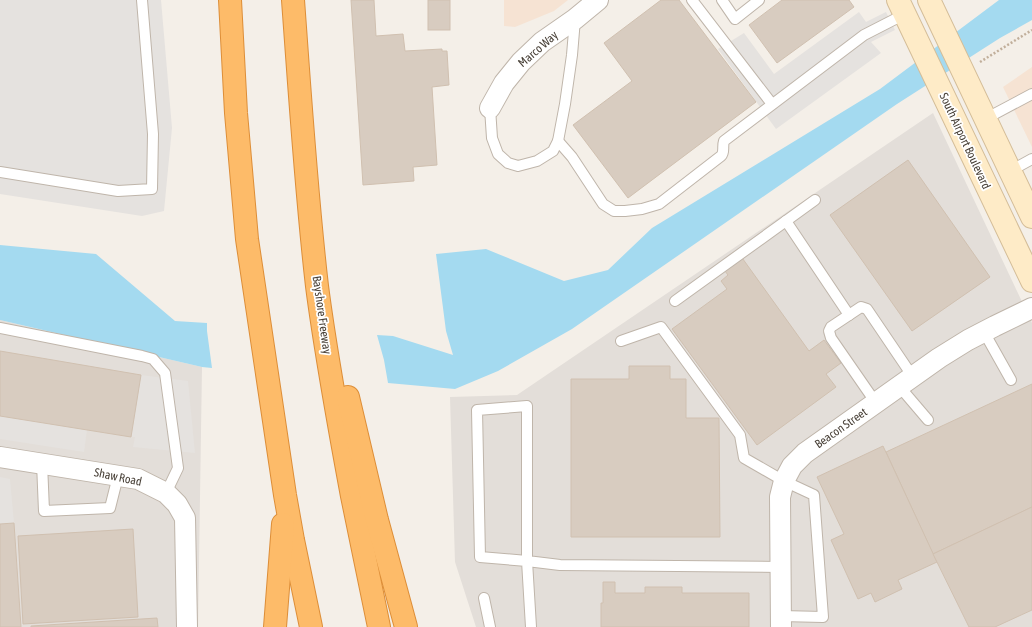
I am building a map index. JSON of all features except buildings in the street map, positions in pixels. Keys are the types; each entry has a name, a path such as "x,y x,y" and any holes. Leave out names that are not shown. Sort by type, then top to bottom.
{"highway":[{"path":"230,0 236,113 247,239 285,495 312,627"},
{"name":"Bayshore Freeway","path":"293,0 312,242 318,287 330,374 369,582 379,627"},
{"path":"301,114 324,279 336,341 375,512 406,627"},
{"path":"275,627 285,495"}],"street":[{"name":"Marco Way","path":"490,108 504,83 521,62 542,42 575,19 598,0"},
{"path":"929,0 942,28 968,65 985,120 1032,216"},
{"name":"South Airport Boulevard","path":"902,7 1032,281"},
{"name":"Beacon Street","path":"781,622 780,497 784,481 792,466 805,453 939,358 984,332 1032,308"},
{"name":"Shaw Road","path":"0,457 138,479 166,493 177,504 185,518 187,627"}],"lane":[{"path":"0,172 118,191 152,189 152,134 142,0"},
{"path":"692,0 772,104"},
{"path":"722,0 735,19 758,0"},
{"path":"558,141 572,157 602,204 614,211 642,209 659,204 721,156 723,154 724,141 902,7"},
{"path":"490,108 492,138 498,154 508,163 518,166 537,161 553,151 558,141 565,104 572,55 575,19"},
{"path":"985,120 1032,94"},
{"path":"1010,171 1032,159"},
{"path":"675,301 815,200"},
{"path":"786,221 850,315"},
{"path":"876,403 830,338 829,332 830,327 861,307 867,309 928,420"},
{"path":"621,341 660,326 740,435 744,458 784,481 814,495 823,617 781,622"},
{"path":"0,328 154,359 165,373 178,468 166,493"},
{"path":"984,332 1011,380"},
{"path":"531,627 527,561 527,406 477,410 480,557 527,561 560,565 781,567"},
{"path":"42,464 44,511 110,508 118,476"},
{"path":"484,598 490,627"}],"path":[{"path":"968,65 1032,30"}],"shaded area":[{"path":"0,0 161,0 172,128 164,211 142,216 0,194"},
{"path":"504,0 568,0 554,11 515,27 504,26"},
{"path":"859,12 866,22 886,12 895,30 871,42 881,53 776,129 718,49 744,33 774,74"},
{"path":"1032,67 1032,147 1003,87"},
{"path":"933,113 1032,323 1032,627 476,627 455,562 450,397 517,395"},
{"path":"0,320 202,367 198,627 0,627"},
{"path":"141,375 188,381 195,453 133,447 135,437 131,437"},
{"path":"0,416 87,430 84,452 0,439"},
{"path":"0,477 10,479 14,523 0,524"}],"water":[{"path":"999,0 1032,0 1032,20 1000,38 897,104 572,329 498,371 455,389 388,383 384,360 377,335 393,336 453,355 446,331 436,254 486,249 564,281 608,270 652,228 880,89"},
{"path":"0,245 96,254 175,321 207,323 212,368 202,367 0,320"}]}
